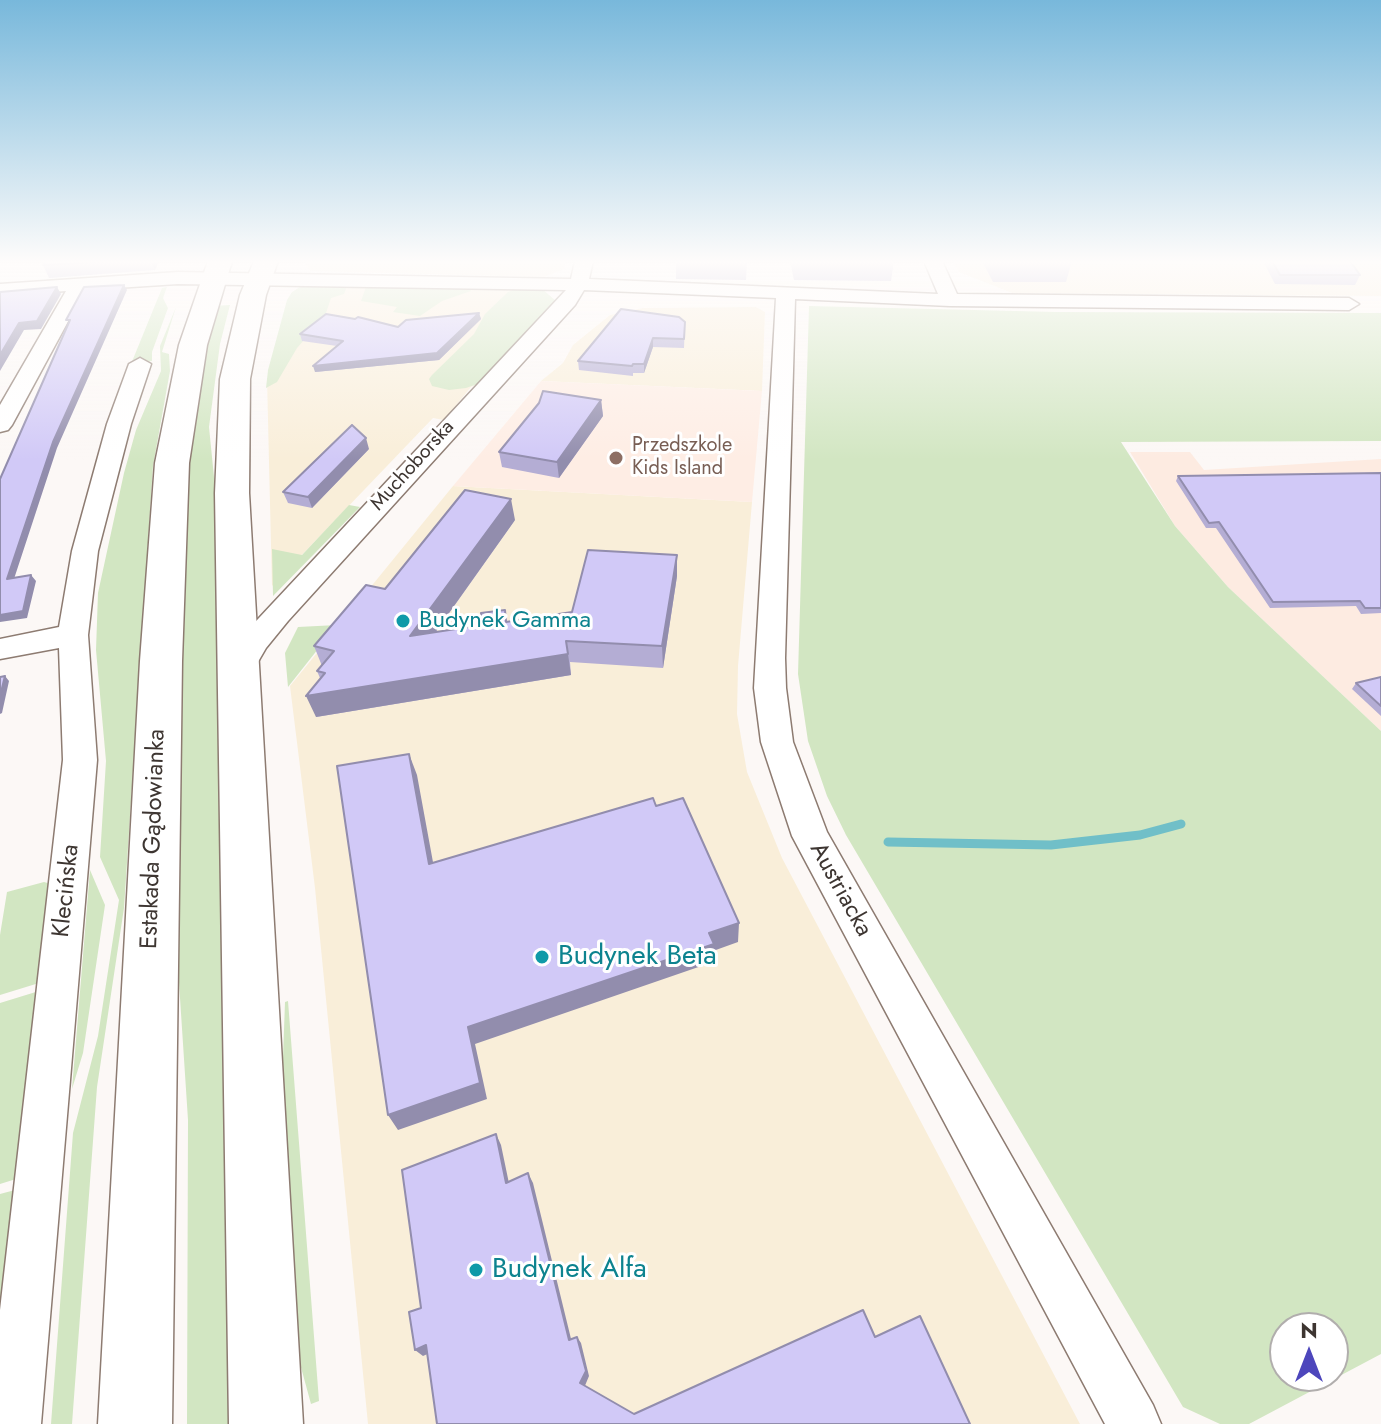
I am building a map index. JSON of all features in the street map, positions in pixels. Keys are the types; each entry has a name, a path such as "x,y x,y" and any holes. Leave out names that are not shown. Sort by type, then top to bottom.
{"main road":[{"name":"Estakada Gądowianka","path":"135,1424 156,786 172,463 199,327"},
{"path":"248,327 235,379 232,493 266,1424"}],"street":[{"path":"0,425 55,327"},
{"name":"Muchoborska","path":"237,671 255,641 278,614 543,327"},
{"name":"Austriacka","path":"785,327 770,658 770,688 777,742 810,836 1134,1424"},
{"name":"Klecińska","path":"14,1424 80,760 73,635 85,551 119,424 140,364"},
{"path":"0,649 73,635"}],"shaded area":[{"path":"297,327 533,327 483,382 471,387 444,420 433,418 272,586 267,379"},
{"path":"595,327 764,327 762,391 541,381 563,363 573,345"},
{"name":"Przedszkole Kids Island","path":"541,381 762,391 752,502 453,486"},
{"path":"1130,452 1190,452 1204,470 1381,459 1381,731 1228,587 1175,526"},
{"path":"453,486 752,502 737,714 747,772 782,858 1080,1424 368,1424 315,888 290,686"}],"green space":[{"path":"146,327 161,327 152,361 131,364"},
{"path":"170,327 162,352 169,354 170,371 153,466 124,908 97,1087 72,1424 51,1424 73,1133 98,1036 119,900 100,857 106,761 96,650 98,593 136,430 161,371 160,346"},
{"path":"209,327 224,327 209,427 217,507 235,1424 187,1424 188,1120 176,937 184,470"},
{"path":"280,327 315,327 297,348 277,382 266,388"},
{"path":"478,327 533,327 483,382 449,390 432,386 429,379 432,375"},
{"path":"808,327 1381,327 1381,441 1121,442 1175,526 1228,587 1381,731 1381,1354 1349,1371 1349,1312 1269,1312 1269,1392 1309,1392 1249,1424 1220,1424 1183,1407 846,835 827,796 808,741 798,674"},
{"path":"349,505 360,507 273,596 272,549 302,555"},
{"path":"337,625 288,687 285,653 298,627"},
{"path":"90,870 105,905 83,1053 72,1089"},
{"path":"44,882 51,884 39,983 0,995 0,935 7,892"},
{"path":"39,991 16,1179 0,1184 0,1003"},
{"path":"288,1001 319,1401 311,1404 296,1349 282,1085 285,1002"},
{"path":"15,1190 0,1320 0,1194"}],"building":[{"path":"0,327 16,327 0,355"},
{"path":"67,327 105,327 53,442 7,579 31,575 23,611 0,615 0,479"},
{"path":"309,327 464,327 437,353 313,366 343,341 300,334"},
{"path":"606,327 685,327 684,339 653,338 644,364 632,366 578,361"},
{"path":"543,391 601,400 557,462 499,452 539,403"},
{"path":"352,425 366,438 308,497 283,492"},
{"path":"1381,473 1381,608 1365,608 1360,601 1273,602 1219,522 1209,523 1178,476"},
{"path":"465,490 511,499 410,636 482,625 481,613 505,610 506,622 572,612 588,550 677,555 662,646 566,641 568,654 306,696 325,673 317,671 334,651 314,646 366,585 385,589"},
{"path":"5,676 0,696 0,677"},
{"path":"1381,677 1381,706 1356,683"},
{"name":"Budynek Beta","path":"409,754 429,864 653,798 656,806 683,798 739,923 709,933 714,944 468,1027 480,1083 388,1115 337,766"},
{"path":"496,1134 506,1183 528,1173 569,1340 577,1337 586,1371 580,1383 634,1414 863,1310 875,1337 920,1316 970,1424 437,1424 426,1345 415,1350 409,1312 421,1308 402,1170"}],"waterway":[{"path":"888,842 1051,845 1140,835 1181,824"}],"place":[{"name":"Przedszkole Kids Island","path":"616,458"},
{"name":"Budynek Gamma","path":"403,621"},
{"name":"Budynek Beta","path":"542,957"},
{"name":"Budynek Alfa","path":"476,1270"}]}
